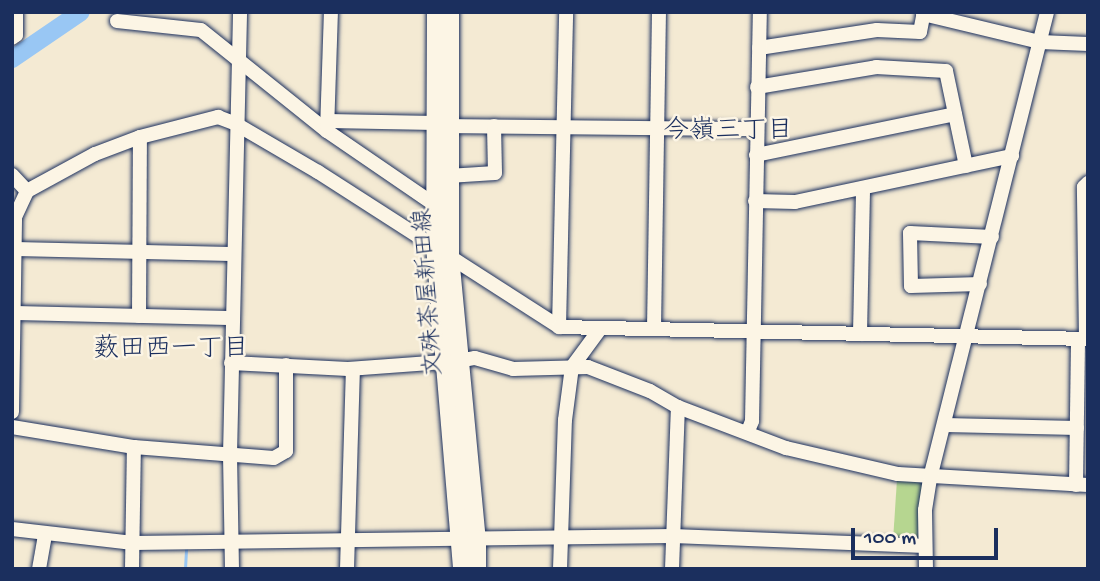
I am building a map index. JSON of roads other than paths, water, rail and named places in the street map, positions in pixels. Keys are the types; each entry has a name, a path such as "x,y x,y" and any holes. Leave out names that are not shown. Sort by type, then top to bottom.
{"main road":[{"name":"文殊茶屋新田線","path":"436,12 441,125 449,176 442,251"},
{"name":"文殊茶屋新田線","path":"450,12 435,205 442,251 470,540 477,569"},
{"name":"文殊茶屋新田線","path":"462,569 470,540"}],"street":[{"path":"12,38 16,35 16,12"},
{"path":"232,569 231,363 240,12"},
{"path":"327,126 331,12"},
{"path":"563,328 566,12"},
{"path":"654,329 659,12"},
{"path":"748,431 752,421 760,12"},
{"path":"926,569 925,510 930,478 1047,12"},
{"path":"759,48 877,30 920,32 924,13 1040,43 1088,44"},
{"path":"117,21 201,30 435,205"},
{"path":"758,87 876,67 946,71 966,166"},
{"path":"756,155 955,114"},
{"path":"12,412 15,217 27,191 94,154 140,137 218,117 236,124 442,251 563,328 585,349"},
{"path":"327,126 756,129"},
{"path":"449,176 495,173 494,126"},
{"path":"139,316 140,137"},
{"path":"755,201 795,202 1012,156"},
{"path":"12,175 27,191"},
{"path":"231,363 353,369 475,358 513,369 588,367 650,391 678,407 815,456 930,478 1082,485 1077,428 1084,339 1084,187 1088,183"},
{"path":"860,334 863,188"},
{"path":"980,284 911,286 910,233 992,237"},
{"path":"14,249 234,254"},
{"path":"13,313 232,318"},
{"path":"563,328 1084,339"},
{"path":"560,569 565,420 572,367 600,329"},
{"path":"12,427 134,447 274,458 286,451 286,365"},
{"path":"353,369 352,540 356,569"},
{"path":"672,569 678,407"},
{"path":"945,425 1077,428"},
{"path":"132,569 134,447"},
{"path":"12,529 132,543 673,536 925,546"},
{"path":"39,569 45,534"},
{"path":"347,569 352,540"}],"waterway":[{"path":"12,59 81,12"},
{"path":"185,569 186,549"}],"district":[{"name":"今嶺三丁目","path":"728,133"},
{"name":"薮田西一丁目","path":"171,351"}]}
